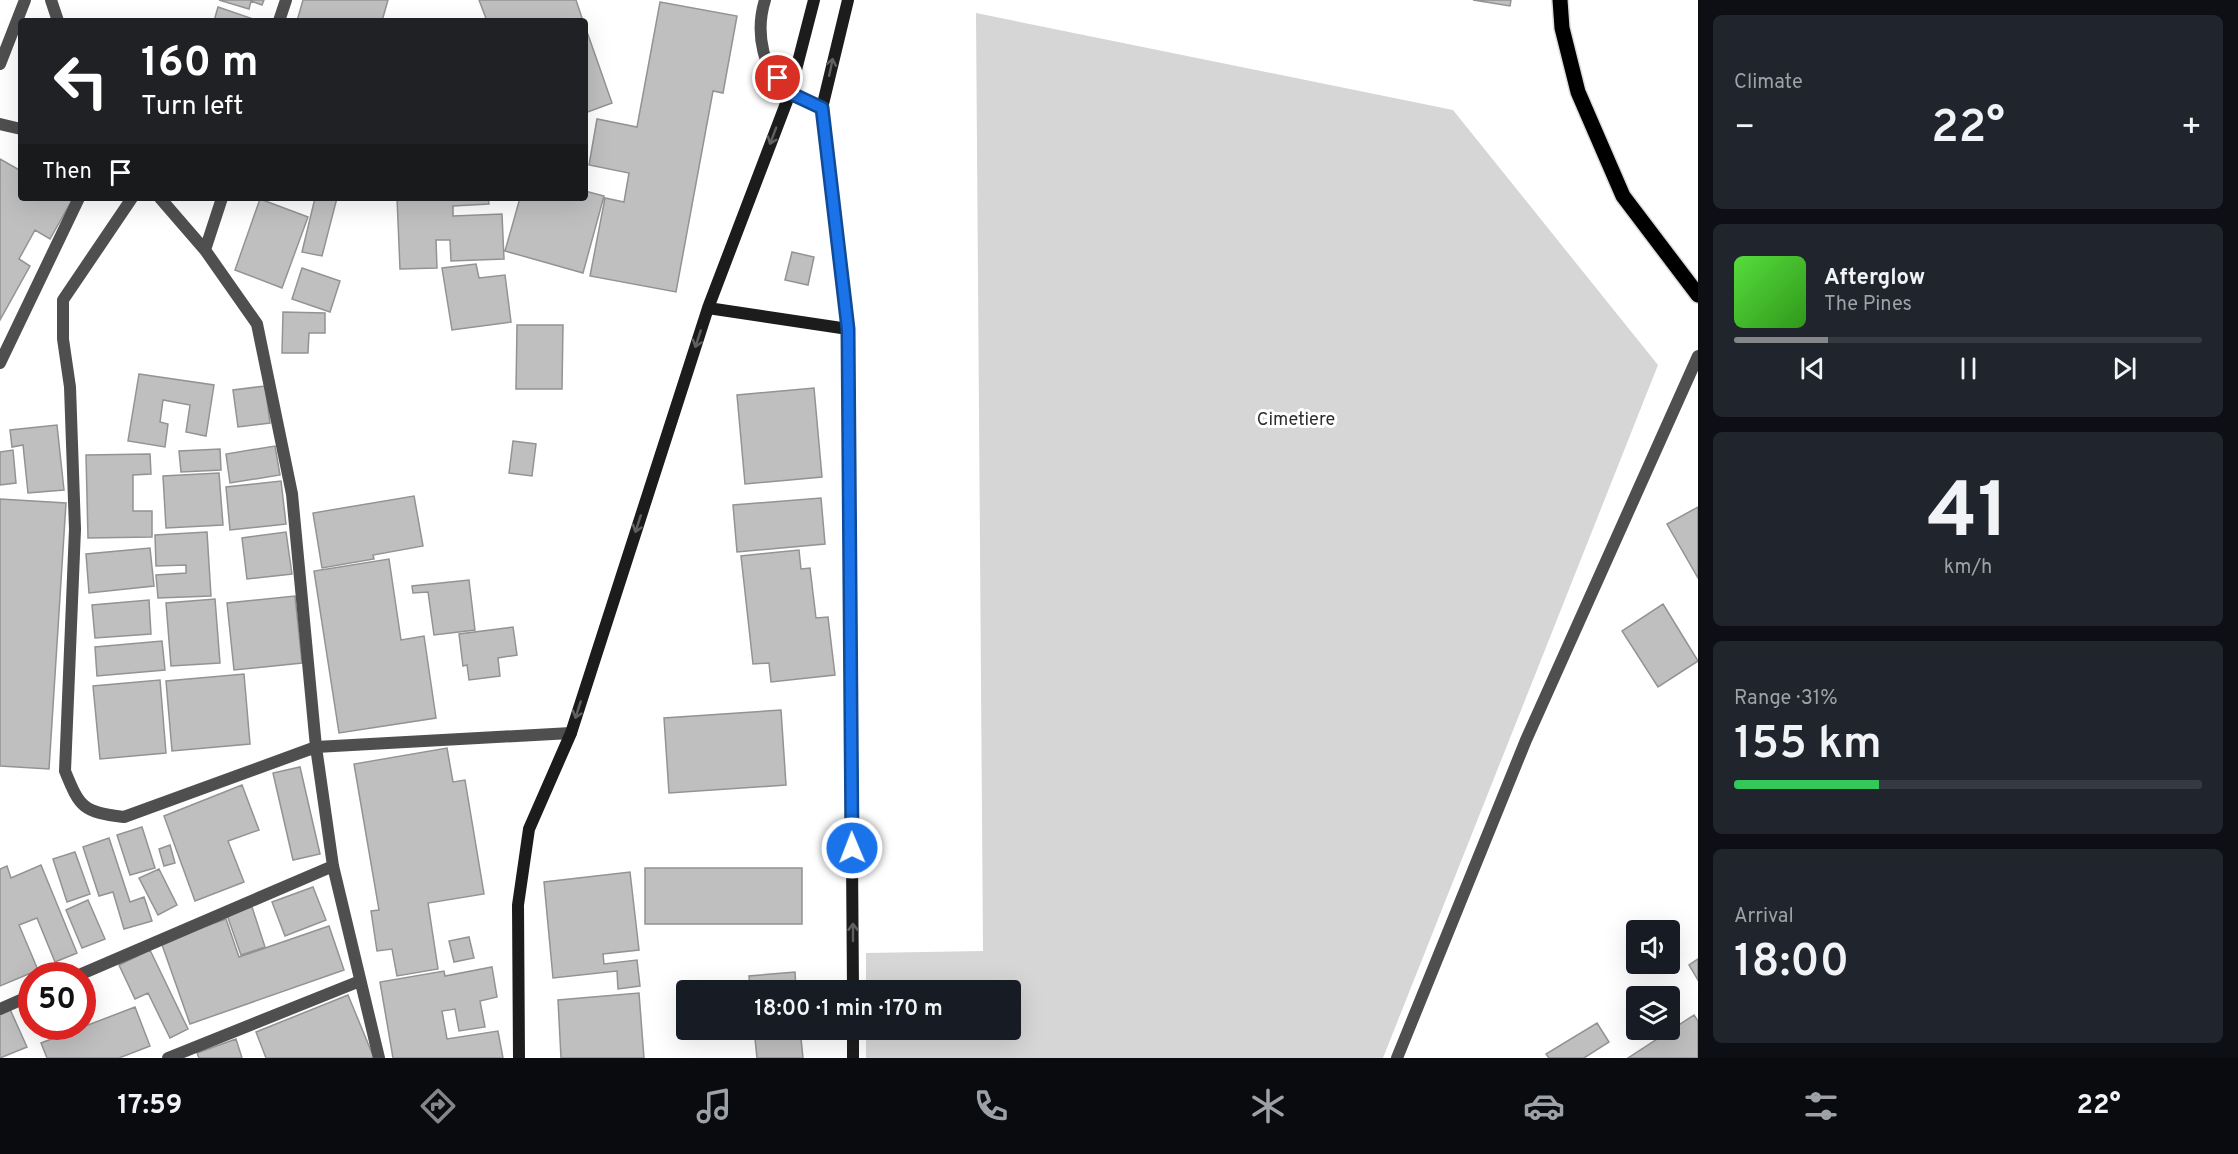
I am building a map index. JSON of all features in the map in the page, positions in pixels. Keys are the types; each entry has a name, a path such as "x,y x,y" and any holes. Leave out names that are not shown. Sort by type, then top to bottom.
{"main road":[{"path":"519,1058 518,905 529,829 571,733 708,308 790,93 814,0"},
{"path":"848,0 822,108 848,329 853,980"},
{"path":"1560,0 1562,28 1578,92 1623,196 1698,296"},
{"path":"708,308 848,329"},
{"path":"853,1040 854,1058"}],"street":[{"path":"0,64 25,0"},
{"path":"51,0 57,18"},
{"path":"280,18 286,0"},
{"path":"765,0 760,28 765,64 790,93 822,108"},
{"path":"0,124 18,128"},
{"path":"0,363 78,201"},
{"path":"130,201 63,300 63,339 70,387 75,529 65,771 78,802 97,814 123,817 316,747 571,733"},
{"path":"163,201 205,250 257,324 292,494 316,747 333,866 379,1058"},
{"path":"205,250 221,201"},
{"path":"1397,1058 1526,740 1698,356"},
{"path":"96,968 333,866"},
{"path":"168,1058 183,1055 360,981"},
{"path":"0,1009 18,1001"}],"green space":[{"name":"Cimetiere","path":"976,13 1453,110 1658,365 1383,1058 866,1058 866,1040 1021,1040 1021,980 866,980 866,953 983,951"}],"building":[{"path":"219,0 264,0 262,5 251,1 249,9"},
{"path":"303,0 388,0 383,18 298,18"},
{"path":"479,0 576,0 582,18 486,18"},
{"path":"1473,0 1511,0 1510,6"},
{"path":"660,2 737,16 723,93 713,91 676,292 590,276 605,198 624,202 629,173 589,165 597,119 637,127"},
{"path":"218,7 250,18 215,18"},
{"path":"588,35 612,103 588,112"},
{"path":"0,159 18,169 18,201 71,201 50,239 35,230 19,259 30,266 0,320"},
{"path":"588,192 604,196 583,273 505,251 519,201 588,201"},
{"path":"259,201 265,201 308,217 282,288 235,270"},
{"path":"314,201 336,201 322,256 302,252"},
{"path":"397,201 488,201 489,204 453,206 453,216 502,214 504,259 451,261 450,240 436,240 437,268 400,269"},
{"path":"792,252 814,257 808,285 785,280"},
{"path":"476,264 479,278 505,275 511,322 452,330 442,268"},
{"path":"302,268 340,281 330,312 292,299"},
{"path":"283,312 325,313 325,333 309,333 308,353 282,353"},
{"path":"517,325 563,325 562,389 516,389"},
{"path":"139,374 214,385 206,436 186,432 190,405 163,400 160,422 168,424 165,447 128,441"},
{"path":"265,386 270,423 238,427 233,390"},
{"path":"814,388 822,477 745,484 737,395"},
{"path":"57,425 64,490 28,493 23,445 12,447 10,430"},
{"path":"513,441 536,444 532,476 509,473"},
{"path":"275,446 280,475 230,483 226,454"},
{"path":"220,449 221,470 181,472 179,451"},
{"path":"13,450 16,483 0,485 0,452"},
{"path":"150,454 151,474 133,475 133,511 152,511 152,537 88,538 86,455"},
{"path":"219,473 223,525 166,528 163,476"},
{"path":"281,481 286,524 230,530 226,487"},
{"path":"414,496 423,546 373,555 374,559 322,568 313,513"},
{"path":"821,498 825,544 737,552 733,505"},
{"path":"0,499 66,503 49,769 0,766"},
{"path":"1698,507 1698,578 1667,524"},
{"path":"207,532 211,596 158,598 156,575 186,573 186,565 156,566 155,535"},
{"path":"286,532 292,574 247,579 242,538"},
{"path":"150,548 154,586 89,593 86,554"},
{"path":"799,550 801,569 810,568 816,618 828,617 835,675 771,682 769,663 753,664 741,556"},
{"path":"389,559 401,640 424,636 436,718 339,733 314,571"},
{"path":"469,580 475,630 434,635 428,592 413,593 412,586"},
{"path":"295,596 302,663 234,670 227,603"},
{"path":"215,599 220,663 171,666 166,603"},
{"path":"149,600 151,634 95,638 92,605"},
{"path":"1663,604 1698,661 1658,687 1622,631"},
{"path":"513,627 517,655 498,658 500,676 469,680 467,665 463,666 459,634"},
{"path":"162,641 165,670 97,676 95,647"},
{"path":"244,674 250,744 172,751 166,681"},
{"path":"160,680 166,753 100,759 93,686"},
{"path":"781,710 786,785 669,793 664,718"},
{"path":"447,748 453,782 465,780 484,894 428,903 438,969 397,976 392,949 377,951 371,911 379,910 354,764"},
{"path":"300,767 320,854 293,860 273,773"},
{"path":"242,785 259,830 228,841 244,882 195,901 164,816"},
{"path":"142,827 155,868 130,875 117,835"},
{"path":"109,838 130,902 144,897 152,921 124,929 113,892 99,896 83,847"},
{"path":"170,845 175,863 164,866 159,849"},
{"path":"75,852 90,894 67,902 53,859"},
{"path":"41,865 77,953 55,962 37,918 19,925 35,962 18,962 18,978 0,986 0,869 7,866 11,878"},
{"path":"645,868 802,868 802,924 645,924"},
{"path":"159,869 177,905 158,915 139,878"},
{"path":"630,872 639,950 603,954 604,964 637,960 640,986 618,989 617,971 553,978 544,882"},
{"path":"313,887 326,920 285,936 272,902"},
{"path":"88,900 105,939 82,948 66,910"},
{"path":"252,907 265,947 241,955 227,915"},
{"path":"226,919 239,957 329,926 344,970 190,1024 161,942"},
{"path":"469,937 474,958 454,962 449,941"},
{"path":"150,950 188,1029 170,1038 148,993 135,999 119,965"},
{"path":"1698,959 1698,980 1689,965"},
{"path":"492,967 497,997 480,1001 485,1027 459,1031 455,1009 442,1011 447,1039 498,1031 503,1058 393,1058 380,982 444,971 445,976"},
{"path":"795,972 795,980 749,980 749,976"},
{"path":"639,993 644,1058 561,1058 558,1000"},
{"path":"348,995 374,1058 266,1058 256,1032"},
{"path":"9,1007 18,1027 18,1040 24,1040 27,1047 0,1058 0,1012"},
{"path":"135,1007 150,1046 119,1058 47,1058 41,1043 49,1040 96,1040 96,1022"},
{"path":"1694,1015 1698,1021 1698,1058 1628,1058 1656,1040 1680,1040 1680,1024"},
{"path":"1597,1023 1609,1042 1584,1058 1549,1058 1546,1054"},
{"path":"236,1039 242,1058 199,1058 197,1053"},
{"path":"755,1040 801,1040 803,1058 757,1058"}],"route":[{"path":"778,78 790,93 822,108 848,329 852,848"}]}
